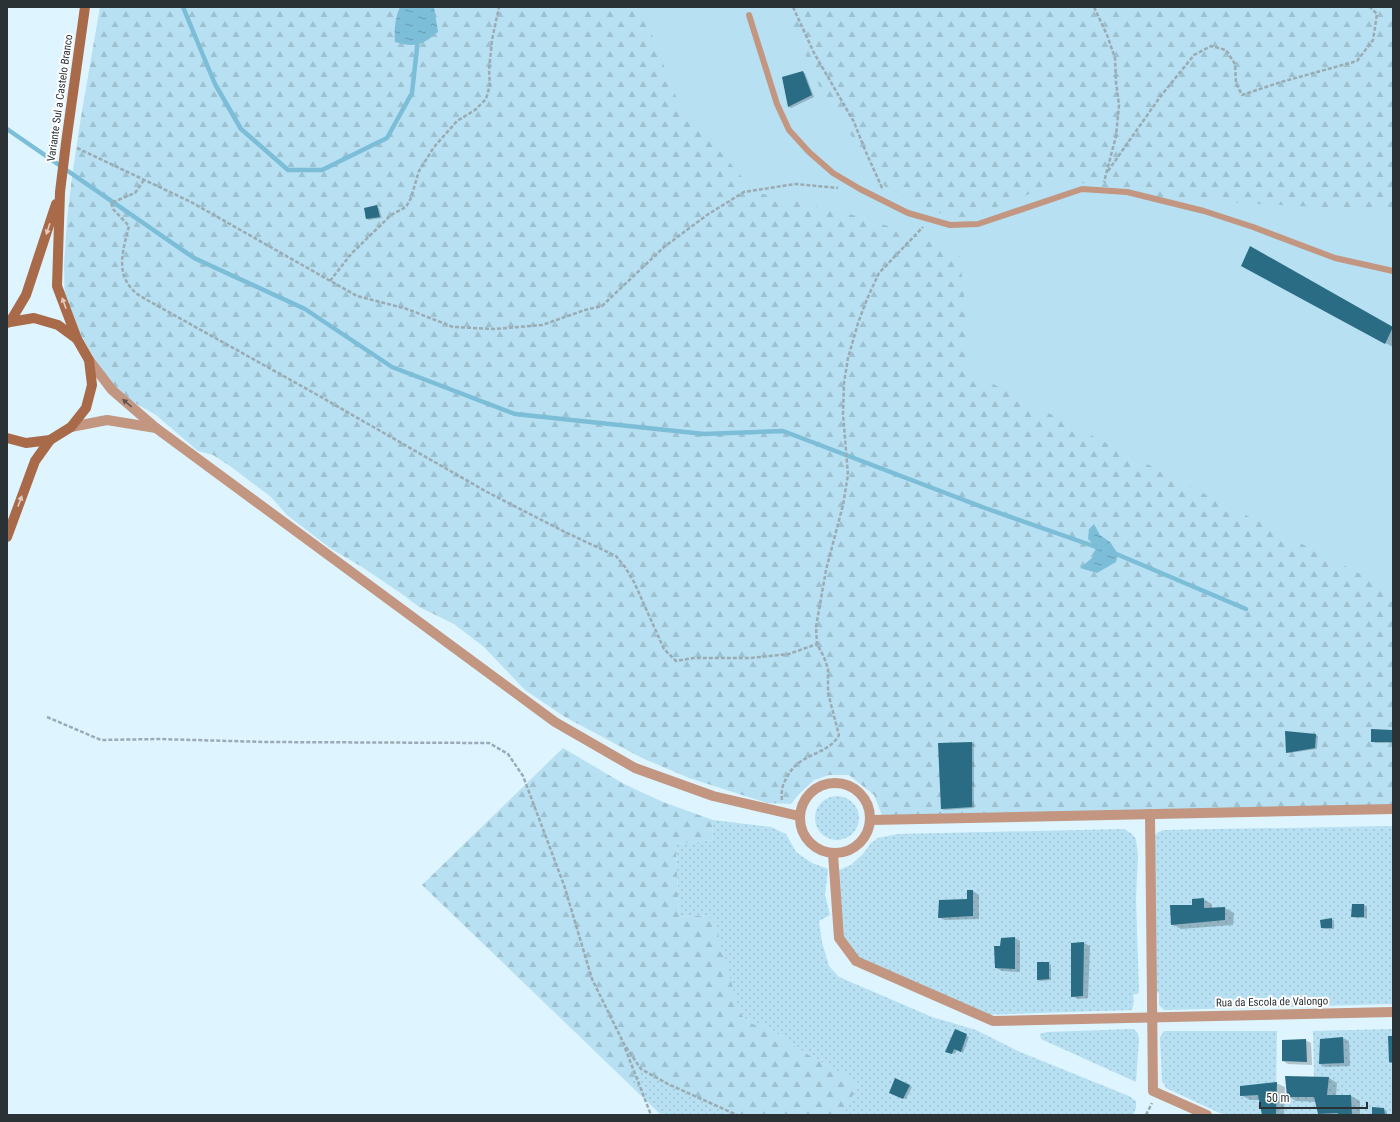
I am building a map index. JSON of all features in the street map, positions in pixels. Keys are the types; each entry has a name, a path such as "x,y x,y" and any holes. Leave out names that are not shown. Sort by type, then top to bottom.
{"main road":[{"name":"Variante Sul a Castelo Branco","path":"60,192 85,7"},
{"path":"8,323 26,295 60,192"},
{"path":"7,537 35,461 50,440 71,427 86,408 92,385 89,360 77,340 58,286 60,192"},
{"path":"8,323 34,318 58,325 77,340"},
{"path":"7,438 26,443 50,440"}],"street":[{"path":"89,360 112,390 156,428 555,722 635,768 713,796 800,816"},
{"path":"71,427 107,420 156,428"},
{"path":"837,782 848,785 862,795 870,809 871,820 868,831 862,841 854,848 844,853 833,854 812,846 800,827 802,805 808,795 816,788 837,782"},
{"path":"871,820 1393,809"},
{"path":"1150,814 1153,1091 1208,1115"},
{"name":"Rua da Escola de Valongo","path":"833,854 839,938 856,961 993,1020 1393,1012"}],"lane":[{"path":"749,15 776,104 789,130 809,152 834,173 860,189 908,213 950,224 978,224 1082,189 1127,192 1204,211 1253,227 1335,258 1393,271"}],"path":[{"path":"330,281 351,254 391,215 406,207 411,198 420,171 434,147 457,120 475,110 486,99 490,85 489,70 492,40 499,7"},
{"path":"793,7 814,53 854,122 872,168 893,206"},
{"path":"1094,7 1115,58 1119,105 1116,136 1102,190"},
{"path":"1108,171 1160,97 1194,55 1211,46 1226,50 1235,64 1236,83 1242,96 1281,82 1357,61 1373,40 1377,14 1370,7"},
{"path":"66,143 191,202 357,296 407,309 452,327 495,329 542,325 585,310 602,306 664,247 707,214 744,192 795,184 843,190"},
{"path":"144,180 135,193 111,203 113,209 129,226 122,255 124,277 132,290 147,300 487,492 616,556 634,582 664,650 676,661 694,658 758,658 789,654 817,644"},
{"path":"784,812 781,794 789,771 795,764 835,742 839,735 828,693 828,669 817,644 816,627 826,570 843,506 848,475 843,398 848,358 867,298 879,273 931,219"},
{"path":"47,717 101,740 158,739 274,742 489,743 508,754 523,776 564,885 592,979 624,1044 651,1115"},
{"path":"624,1044 641,1069 668,1084 737,1115"}],"green space":[{"path":"100,7 1393,7 1393,809 884,820 874,795 849,775 829,775 814,780 791,804 767,803 689,778 642,758 565,717 525,690 484,647 454,624 419,607 362,567 330,548 287,515 271,497 230,466 213,455 198,451 156,415 112,390 65,307 64,264 72,177"},
{"path":"641,7 785,7 821,90 885,187 959,222 1069,178 1127,197 1393,211 1393,591 969,371 967,321 959,251 862,217 755,192 679,104"},
{"path":"563,748 624,784 663,802 713,820 712,840 676,844 679,917 706,915 714,920 739,1010 744,1018 755,1025 765,1025 800,1050 859,1083 843,1115 737,1115 668,1084 641,1069 630,1085 422,885"},
{"path":"841,796 853,802 858,810 858,826 853,834 845,839 833,840 821,834 816,826 815,814 821,802 829,797"},
{"path":"713,820 771,827 786,834 796,852 812,863 828,869 825,895 830,915 819,921 822,942 829,966 839,977 932,1017 976,1030 1020,1052 1129,1096 1136,1101 1136,1108 1133,1115 843,1115 858,1083 800,1050 765,1025 755,1025 744,1018 739,1010 706,915 679,917 676,844 712,840"},
{"path":"1393,826 1393,1004 1164,1010 1159,1005 1159,993 1152,991 1150,841 1158,832 1165,830"},
{"path":"1124,829 1132,834 1136,839 1138,855 1136,898 1139,993 1133,995 1134,1002 1132,1010 980,1015 856,961 839,938 834,872 851,865 863,854 871,843 878,838 898,834"},
{"path":"1133,1029 1137,1032 1139,1038 1136,1082 1041,1039 1040,1034 1047,1032"},
{"path":"1393,1029 1393,1115 1352,1115 1351,1095 1327,1095 1329,1077 1314,1077 1313,1031"},
{"path":"1164,1031 1277,1031 1276,1097 1314,1097 1318,1114 1338,1113 1338,1115 1224,1115 1166,1088 1162,1081 1160,1037"},
{"path":"641,1069 737,1115 661,1115 630,1085"}],"water":[{"path":"400,7 434,7 438,32 427,40 414,45 395,42 395,24"},
{"path":"1094,524 1100,535 1110,542 1118,554 1116,562 1097,573 1080,568 1092,558 1096,548 1088,539 1089,529"}],"building":[{"path":"803,71 812,95 788,107 782,77"},
{"path":"377,205 380,217 366,219 364,208"},
{"path":"1250,246 1393,327 1385,344 1241,266"},
{"path":"1371,729 1392,730 1392,742 1371,742"},
{"path":"1285,731 1316,734 1315,748 1286,753"},
{"path":"972,742 972,807 941,809 938,743"},
{"path":"967,890 973,890 973,916 938,918 939,900 967,899"},
{"path":"1204,898 1204,908 1225,907 1225,920 1171,925 1170,905 1192,905 1192,899"},
{"path":"1352,904 1364,904 1364,917 1351,917"},
{"path":"1332,918 1332,928 1321,928 1320,920"},
{"path":"1015,937 1015,969 995,968 994,946 1000,946 1001,938"},
{"path":"1084,942 1083,996 1071,997 1071,943"},
{"path":"1037,962 1049,962 1049,979 1037,980"},
{"path":"955,1029 967,1034 961,1052 954,1049 952,1054 945,1052"},
{"path":"1388,1036 1393,1036 1393,1063 1389,1062"},
{"path":"1343,1037 1344,1063 1319,1064 1320,1039"},
{"path":"1306,1039 1307,1062 1282,1061 1282,1040"},
{"path":"1285,1076 1329,1077 1327,1095 1351,1095 1352,1115 1338,1115 1338,1113 1318,1114 1314,1097 1287,1097"},
{"path":"895,1078 910,1085 903,1099 889,1093"},
{"path":"1277,1082 1276,1115 1262,1115 1258,1095 1240,1096 1240,1086"},
{"path":"1372,1107 1384,1108 1385,1115 1372,1115"}],"waterway":[{"path":"183,7 215,84 241,129 288,170 322,170 387,138 412,93 418,39"},
{"path":"7,129 194,258 305,309 392,367 515,414 704,434 783,431 985,508 1099,548"},
{"path":"1114,553 1246,609"}]}
